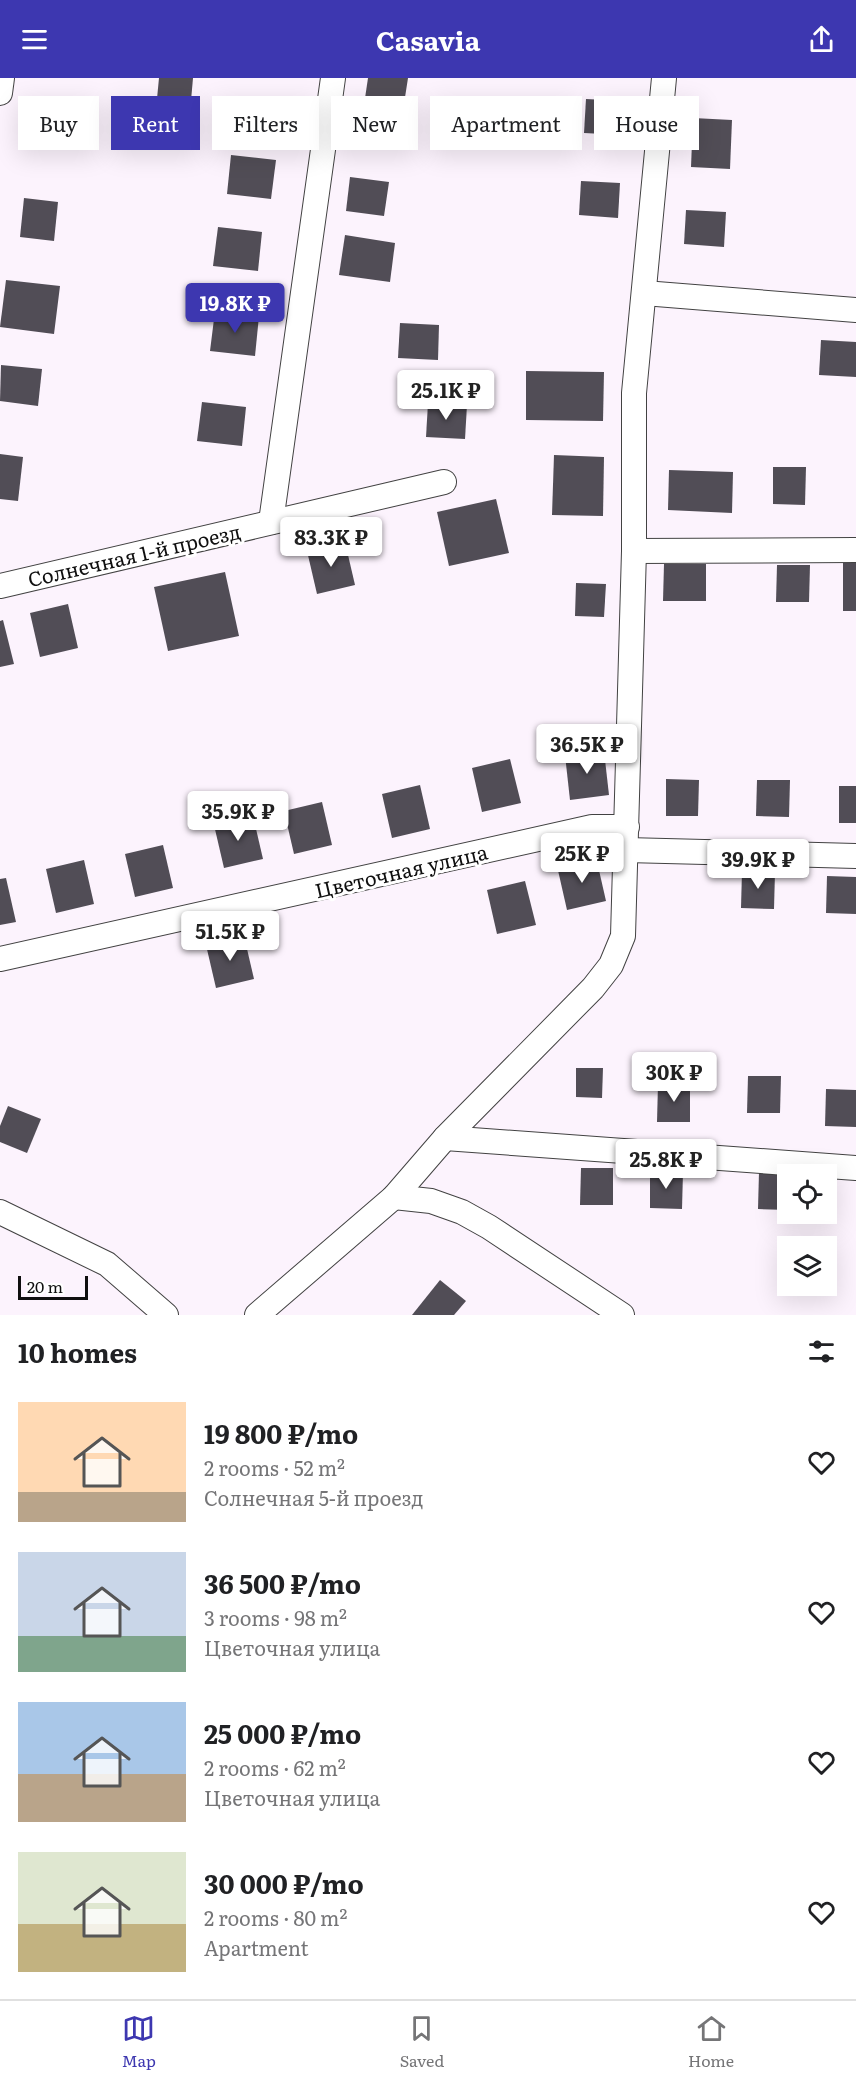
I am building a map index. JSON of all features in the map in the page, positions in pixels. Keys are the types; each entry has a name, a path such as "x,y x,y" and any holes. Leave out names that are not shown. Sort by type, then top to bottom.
{"street":[{"path":"0,93 2,78"},
{"path":"271,522 333,78"},
{"path":"257,1315 394,1197 445,1138 593,988 610,965 623,936 633,551 633,393 664,78"},
{"path":"644,293 856,310"},
{"name":"Солнечная 1-й проезд","path":"0,586 444,482"},
{"path":"633,551 856,550"},
{"name":"Цветочная улица","path":"0,959 592,827 627,838 856,856"},
{"path":"445,1138 856,1168"},
{"path":"394,1197 431,1201 462,1212 489,1227 622,1315"},
{"path":"0,1212 107,1264 166,1315"}],"building":[{"path":"159,78 193,78 191,96 157,96"},
{"path":"368,78 408,78 405,96 365,96"},
{"path":"586,99 594,99 594,134 584,133"},
{"path":"699,118 732,120 730,169 691,167 692,150 699,150"},
{"path":"231,155 276,160 271,199 227,194"},
{"path":"350,177 389,182 384,216 346,211"},
{"path":"581,181 620,183 618,218 579,215"},
{"path":"24,198 58,202 54,241 20,237"},
{"path":"686,210 726,212 724,247 684,244"},
{"path":"218,227 262,232 258,271 213,266"},
{"path":"345,235 395,243 390,282 339,275"},
{"path":"6,280 60,286 54,334 0,327"},
{"path":"215,311 259,316 255,356 210,351"},
{"path":"400,323 439,325 438,360 398,358"},
{"path":"821,340 856,342 856,377 819,375"},
{"path":"1,365 42,369 38,406 0,401"},
{"path":"526,371 604,372 603,421 526,420"},
{"path":"202,402 246,407 242,446 197,441"},
{"path":"428,403 467,405 465,439 426,437"},
{"path":"0,454 23,457 18,501 0,499"},
{"path":"554,455 604,457 603,516 552,515"},
{"path":"773,467 806,467 805,505 773,504"},
{"path":"669,470 733,472 732,513 668,510"},
{"path":"496,499 509,553 449,566 437,512"},
{"path":"345,542 355,585 317,594 307,551"},
{"path":"843,560 856,560 856,611 843,611"},
{"path":"664,564 706,564 706,601 663,601"},
{"path":"777,565 810,565 809,602 776,602"},
{"path":"225,572 239,636 168,651 154,587"},
{"path":"576,583 606,584 604,617 575,616"},
{"path":"68,604 78,648 40,657 30,613"},
{"path":"3,620 14,664 0,667 0,621"},
{"path":"604,751 609,795 570,800 565,755"},
{"path":"510,759 521,803 482,812 472,768"},
{"path":"666,779 699,780 698,816 666,816"},
{"path":"757,780 790,780 789,817 756,816"},
{"path":"420,785 430,829 392,838 382,794"},
{"path":"839,786 856,786 856,823 839,823"},
{"path":"322,802 332,845 294,854 284,811"},
{"path":"253,816 263,859 224,868 214,825"},
{"path":"163,845 173,888 135,897 125,854"},
{"path":"596,857 606,901 567,910 557,866"},
{"path":"84,860 94,904 56,913 46,869"},
{"path":"742,871 775,872 774,909 741,908"},
{"path":"827,876 856,877 856,914 826,913"},
{"path":"6,878 16,922 0,925 0,879"},
{"path":"525,881 536,925 497,934 487,890"},
{"path":"244,936 254,979 216,988 206,945"},
{"path":"576,1068 603,1068 602,1098 576,1097"},
{"path":"748,1076 781,1076 780,1113 747,1113"},
{"path":"658,1084 690,1085 690,1122 657,1122"},
{"path":"826,1089 856,1090 856,1127 825,1126"},
{"path":"8,1106 41,1119 27,1153 0,1142 0,1126"},
{"path":"581,1168 613,1168 613,1205 580,1205"},
{"path":"650,1171 683,1172 682,1209 650,1208"},
{"path":"759,1172 777,1173 777,1210 758,1209"},
{"path":"440,1280 466,1301 454,1315 412,1315"}]}
